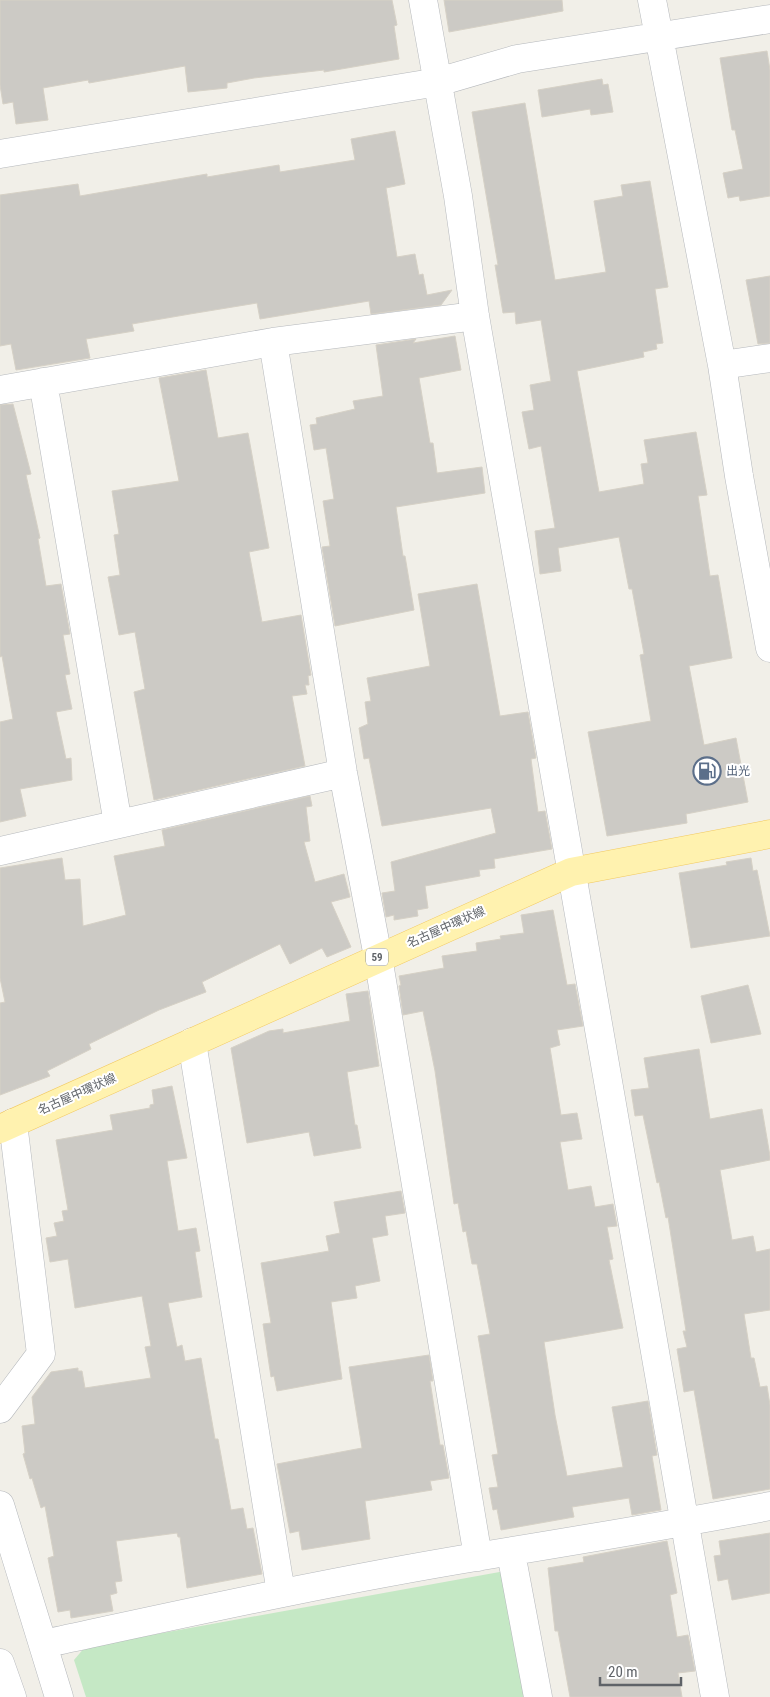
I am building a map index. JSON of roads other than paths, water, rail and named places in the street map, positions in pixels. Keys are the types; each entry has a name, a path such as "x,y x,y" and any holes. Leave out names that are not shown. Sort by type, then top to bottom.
{"main road":[{"name":"名古屋中環状線","path":"6,1126 378,957 571,872 770,834"}],"street":[{"path":"423,0 438,82 474,316 715,1697"},
{"path":"652,0 722,365 739,476 770,648"},
{"path":"0,154 438,82 517,59 770,19"},
{"path":"0,390 273,342 474,316"},
{"path":"273,342 343,773 378,957 478,1557"},
{"path":"722,365 770,358"},
{"path":"43,382 118,824"},
{"path":"0,851 343,773"},
{"path":"192,1042 224,1254 281,1593"},
{"path":"0,1409 41,1354 6,1126"},
{"path":"0,1505 59,1697"},
{"path":"42,1644 281,1593 478,1557 684,1523 770,1506"},
{"path":"511,1553 538,1697"},
{"path":"0,1663 12,1697"}],"place":[{"name":"出光","path":"707,771"}]}
